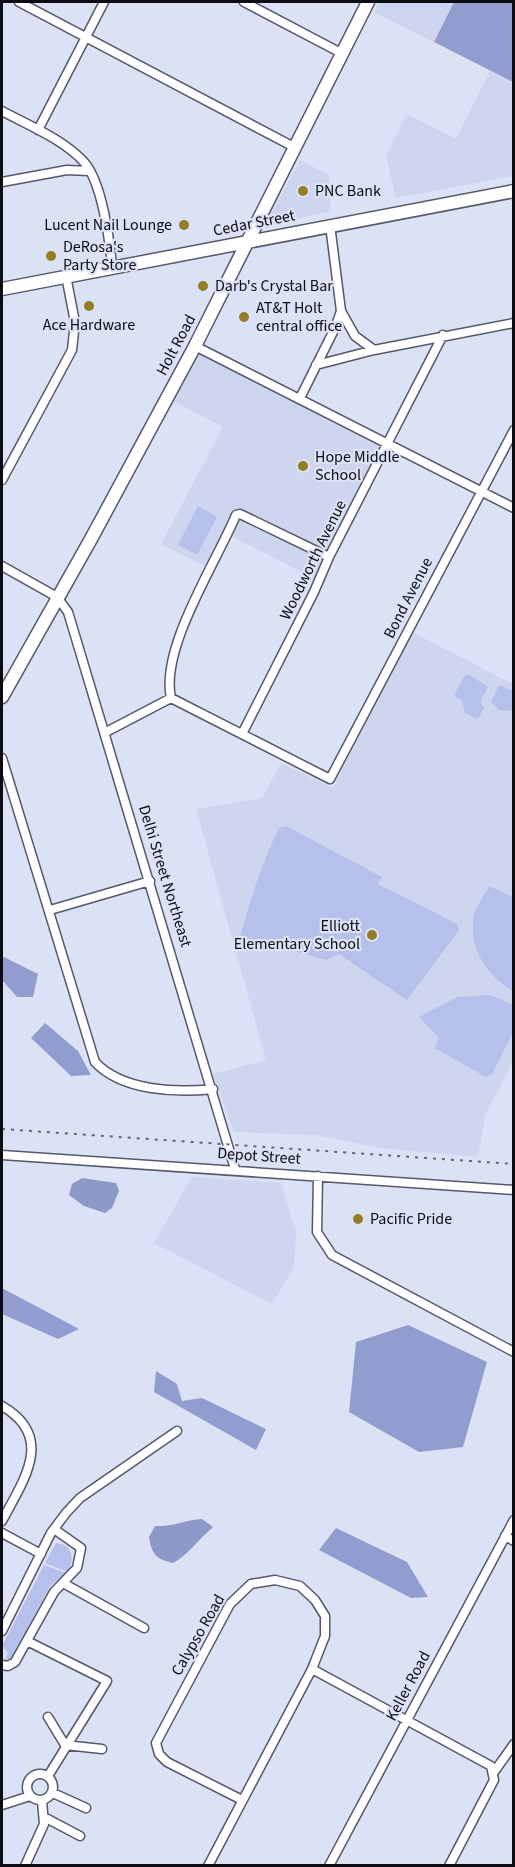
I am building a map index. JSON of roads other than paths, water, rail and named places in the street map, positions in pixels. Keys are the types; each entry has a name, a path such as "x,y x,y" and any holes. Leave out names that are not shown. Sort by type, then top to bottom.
{"main road":[{"name":"Holt Road","path":"2,697 92,539 195,346 368,2"},
{"name":"Cedar Street","path":"2,289 513,191"}],"street":[{"path":"19,2 294,147"},
{"path":"38,130 104,2"},
{"path":"244,2 343,54"},
{"path":"2,111 38,130 77,156 89,171 109,233 112,268"},
{"path":"2,182 67,170 89,171"},
{"path":"330,225 341,311 355,336 374,350"},
{"path":"2,480 72,350 75,322 66,276"},
{"path":"300,398 335,328 341,311"},
{"path":"316,365 443,335 513,323"},
{"name":"Woodworth Avenue","path":"242,734 314,592 329,557 443,335"},
{"path":"195,346 513,508"},
{"name":"Bond Avenue","path":"242,734 330,780 513,430"},
{"path":"171,698 169,673 177,642 236,515 240,514 329,557"},
{"path":"2,566 57,597"},
{"name":"Delhi Street Northeast","path":"57,597 68,612 106,732 235,1169"},
{"path":"106,732 171,698"},
{"path":"171,698 242,734"},
{"path":"2,758 95,1062 117,1079 132,1083 177,1090 213,1089"},
{"path":"50,910 150,881"},
{"name":"Depot Street","path":"2,1155 235,1169 513,1190"},
{"path":"318,1176 317,1232 332,1255 513,1352"},
{"path":"2,1406 23,1422 32,1450 30,1466 2,1521"},
{"path":"2,1631 54,1529 80,1498 177,1431"},
{"name":"Keller Road","path":"329,1866 513,1520"},
{"path":"2,1665 12,1665 54,1592 77,1568 81,1548 54,1529"},
{"path":"2,1533 41,1554"},
{"path":"505,1536 513,1541"},
{"name":"Calypso Road","path":"209,1865 312,1669 325,1636 325,1616 315,1600 300,1586 275,1580 251,1584 230,1604 156,1743 159,1754 167,1762 243,1800"},
{"path":"63,1582 144,1628"},
{"path":"27,1641 107,1681 48,1776"},
{"path":"312,1669 485,1763 494,1772"},
{"path":"48,1717 66,1746"},
{"path":"449,1866 494,1780 494,1772 513,1744"},
{"path":"66,1746 102,1749"},
{"path":"30,1796 27,1788 31,1777 38,1774 48,1776 53,1783 53,1793"},
{"path":"42,1801 53,1793"},
{"path":"53,1793 86,1808"},
{"path":"2,1805 30,1796 42,1801"},
{"path":"25,1866 44,1824 42,1801"},
{"path":"44,1817 80,1836"}],"railway":[{"path":"2,1129 514,1164"}],"place":[{"name":"PNC Bank","path":"303,191"},
{"name":"Lucent Nail Lounge","path":"184,225"},
{"name":"DeRosa's Party Store","path":"51,256"},
{"name":"Darb's Crystal Bar","path":"203,286"},
{"name":"Ace Hardware","path":"89,306"},
{"name":"AT&T Holt central office","path":"244,317"},
{"name":"Hope Middle School","path":"303,466"},
{"name":"Elliott Elementary School","path":"372,935"},
{"name":"Pacific Pride","path":"358,1219"}]}
